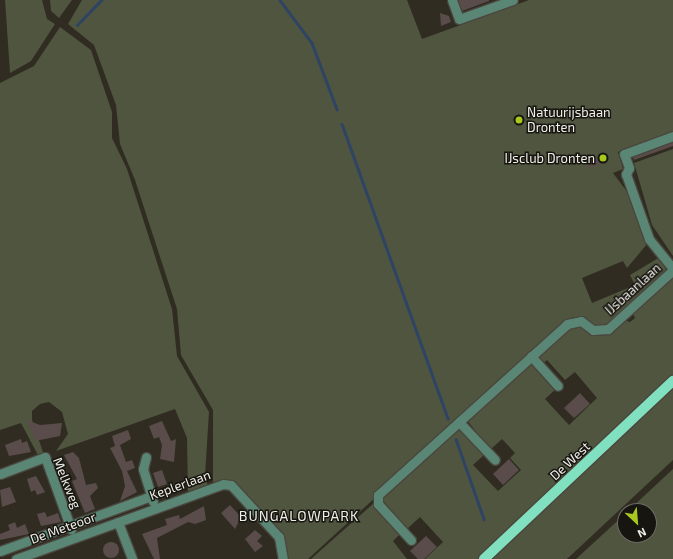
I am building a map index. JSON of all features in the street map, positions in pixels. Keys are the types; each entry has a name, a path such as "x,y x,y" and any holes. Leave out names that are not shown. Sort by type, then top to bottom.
{"main road":[{"name":"De West","path":"484,559 673,381"}],"street":[{"path":"452,0 459,19 513,0"},
{"name":"IJsbaanlaan","path":"411,540 377,500 378,495 531,356 574,321 601,332 608,329 673,269 649,239 626,174 629,168 624,154 673,136"},
{"path":"531,356 558,386"},
{"path":"459,422 495,460"},
{"name":"Melkweg","path":"0,474 45,457 74,538"},
{"path":"146,457 143,469 155,508"},
{"name":"Keplerlaan","path":"118,522 223,484 231,485 279,537 283,559"},
{"path":"0,551 151,496"},
{"path":"118,522 132,559"},
{"name":"De Meteoor","path":"16,559 118,522"}],"green space":[{"path":"5,0 42,0 47,19 55,24 31,61 10,73"},
{"path":"50,0 72,0 59,18 51,11"},
{"path":"82,0 407,0 422,39 529,0 673,0 673,132 618,152 623,169 613,173 628,193 648,243 627,268 623,261 582,278 592,303 635,285 630,275 660,257 666,270 606,326 597,328 573,317 308,559 287,559 285,539 230,480 213,485 213,410 181,355 177,309 135,180 120,144 116,105 94,45 68,24"},
{"path":"60,27 91,50 112,112 112,138 127,169 172,309 177,356 209,412 205,475 208,487 188,494 187,438 175,409 56,451 68,434 62,412 49,402 40,404 32,411 32,420 44,455 39,457 21,423 0,430 0,83 34,66"},
{"path":"673,149 673,256 652,225 634,163"},
{"path":"673,277 673,376 478,559 425,559 443,542 420,517 407,529 381,498 459,429 485,454 473,465 498,491 521,470 510,458 515,453 502,439 490,450 467,420 531,364 557,388 545,399 569,425 597,398 575,372 565,380 547,360 542,364 539,355 570,327 579,325 601,336 624,320 630,322 635,318 632,312"},
{"path":"673,386 673,460 627,503 617,503 617,512 567,559 488,559"},
{"path":"673,469 673,559 576,559 617,521 617,543 657,543 657,503 637,503"},
{"path":"374,503 401,533 393,541 407,559 311,559"}],"building":[{"path":"458,0 489,0 489,1 462,11"},
{"path":"440,13 449,16 451,22 441,26"},
{"path":"673,142 673,146 634,160 633,157"},
{"path":"604,155 607,162 589,168 586,162"},
{"path":"580,393 590,404 574,418 564,408"},
{"path":"27,420 40,425 62,423 60,436 35,441"},
{"path":"162,421 171,441 176,439 174,462 160,459 162,445 159,437 154,439 149,426"},
{"path":"128,430 131,439 120,445 126,462 132,460 135,468 127,471 137,492 120,501 125,486 122,471 110,448 115,446 112,436"},
{"path":"21,439 22,443 27,441 31,452 9,456 5,445"},
{"path":"73,452 79,458 86,485 96,483 98,488 90,496 95,509 85,513 72,481 77,479 64,455"},
{"path":"509,459 519,470 503,485 493,474"},
{"path":"162,470 167,484 158,487 153,473"},
{"path":"36,476 45,492 37,495 35,490 31,492 27,479"},
{"path":"10,487 16,502 2,507 0,490"},
{"path":"230,505 241,517 235,529 221,513"},
{"path":"204,506 206,520 195,524 188,522 157,538 160,559 154,559 142,534 167,525 165,519 179,515 180,519"},
{"path":"45,512 47,517 58,513 61,522 41,526 37,514"},
{"path":"15,522 17,528 25,524 29,534 0,540 0,534 10,530 8,525"},
{"path":"255,530 262,536 257,541 263,546 255,552 245,539"},
{"path":"426,536 437,547 424,559 418,559 410,551"},
{"path":"111,542 118,547 119,550 114,557 111,558 104,553 103,550 108,543"}],"waterway":[{"path":"77,25 101,0"},
{"path":"280,0 312,43 337,109"},
{"path":"342,124 448,419"},
{"path":"456,439 484,519"}],"place":[{"name":"Natuurijsbaan Dronten","path":"519,120"},
{"name":"IJsclub Dronten","path":"603,158"}],"district":[{"name":"BUNGALOWPARK","path":"299,516"}]}
